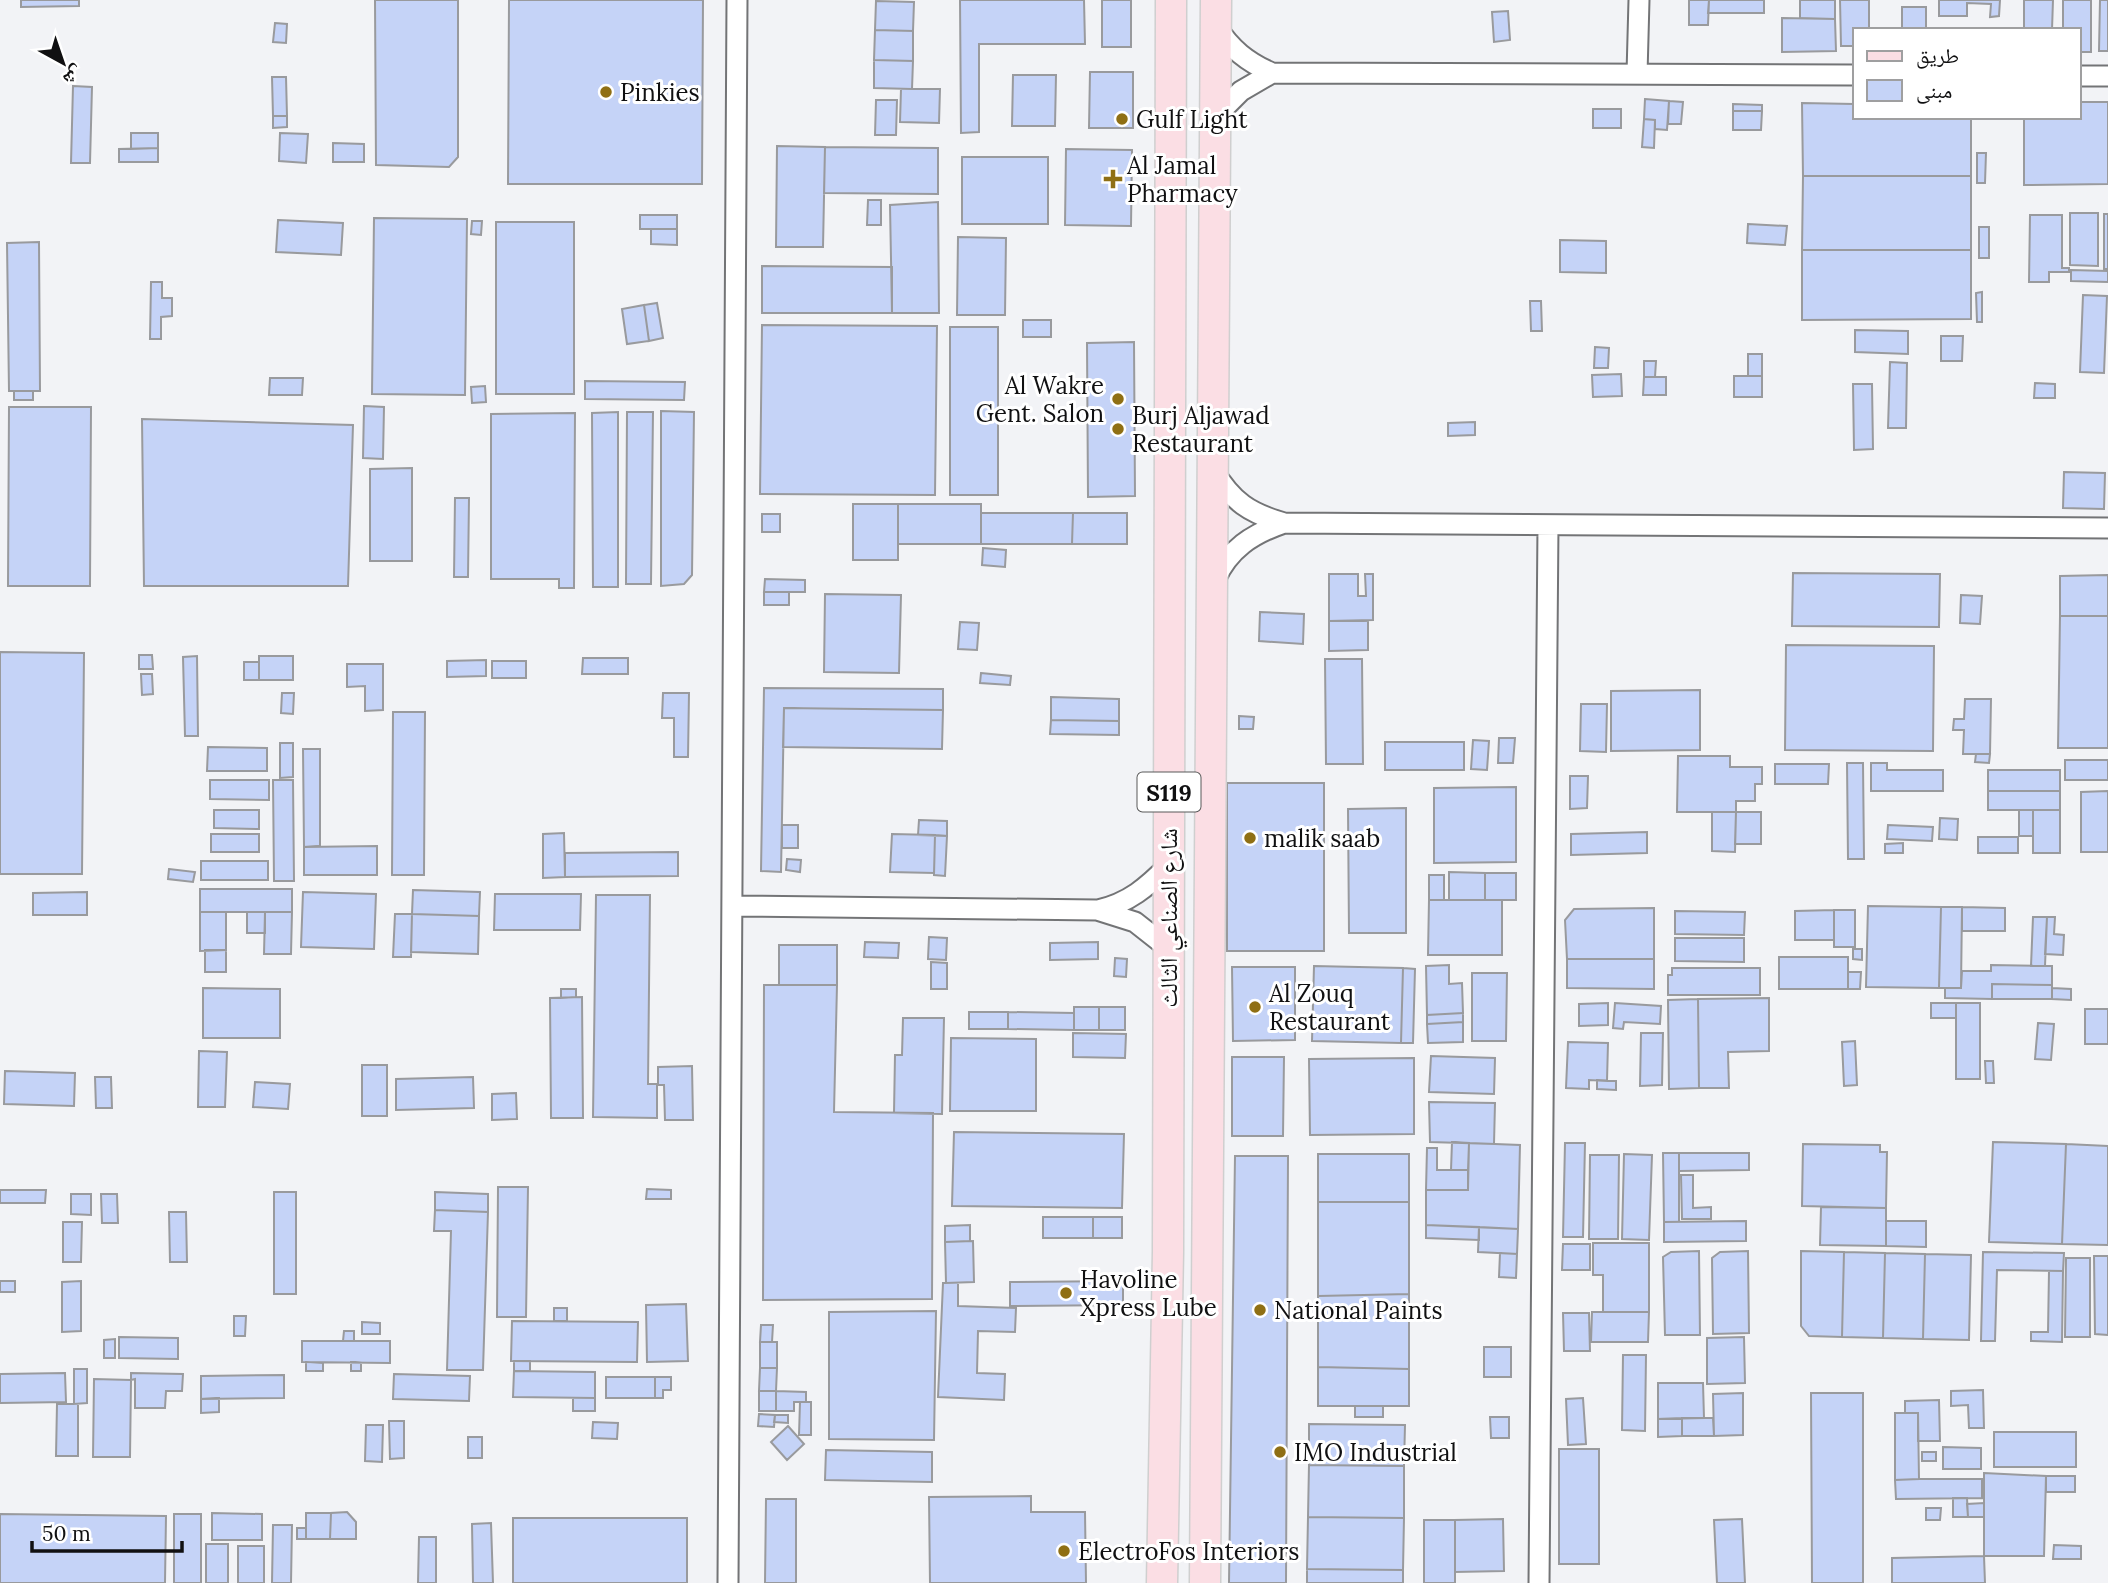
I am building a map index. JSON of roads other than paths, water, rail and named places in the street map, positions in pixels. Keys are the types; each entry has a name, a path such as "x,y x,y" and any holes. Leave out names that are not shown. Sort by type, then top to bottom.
{"main road":[{"name":"شارع الصناعي الثالث","path":"1165,1580 1171,0"},
{"name":"شارع الصناعي الثالث","path":"1205,1583 1216,13"}],"street":[{"path":"728,1583 737,0"},
{"path":"1637,74 1639,0"},
{"path":"1216,13 1226,41 1239,54 1272,73 1853,75"},
{"path":"1215,117 1241,91 1272,73"},
{"path":"2080,76 2108,76"},
{"path":"1213,469 1225,489 1241,506 1262,517 1284,523 2108,528"},
{"path":"1212,587 1222,564 1239,545 1260,531 1284,523"},
{"path":"1539,1583 1548,525"},
{"path":"1097,911 1129,900 1143,891 1169,865"},
{"path":"732,906 1097,911 1135,922 1168,948"}],"place":[{"name":"Pinkies","path":"606,92"},
{"name":"Gulf Light","path":"1122,119"},
{"name":"Al Jamal Pharmacy","path":"1113,179"},
{"name":"Al Wakre Gent. Salon","path":"1118,399"},
{"name":"Burj Aljawad Restaurant","path":"1118,429"},
{"name":"malik saab","path":"1250,838"},
{"name":"Al Zouq Restaurant","path":"1255,1007"},
{"name":"Havoline Xpress Lube","path":"1066,1293"},
{"name":"National Paints","path":"1260,1310"},
{"name":"IMO Industrial","path":"1280,1452"},
{"name":"ElectroFos Interiors","path":"1064,1551"}]}
